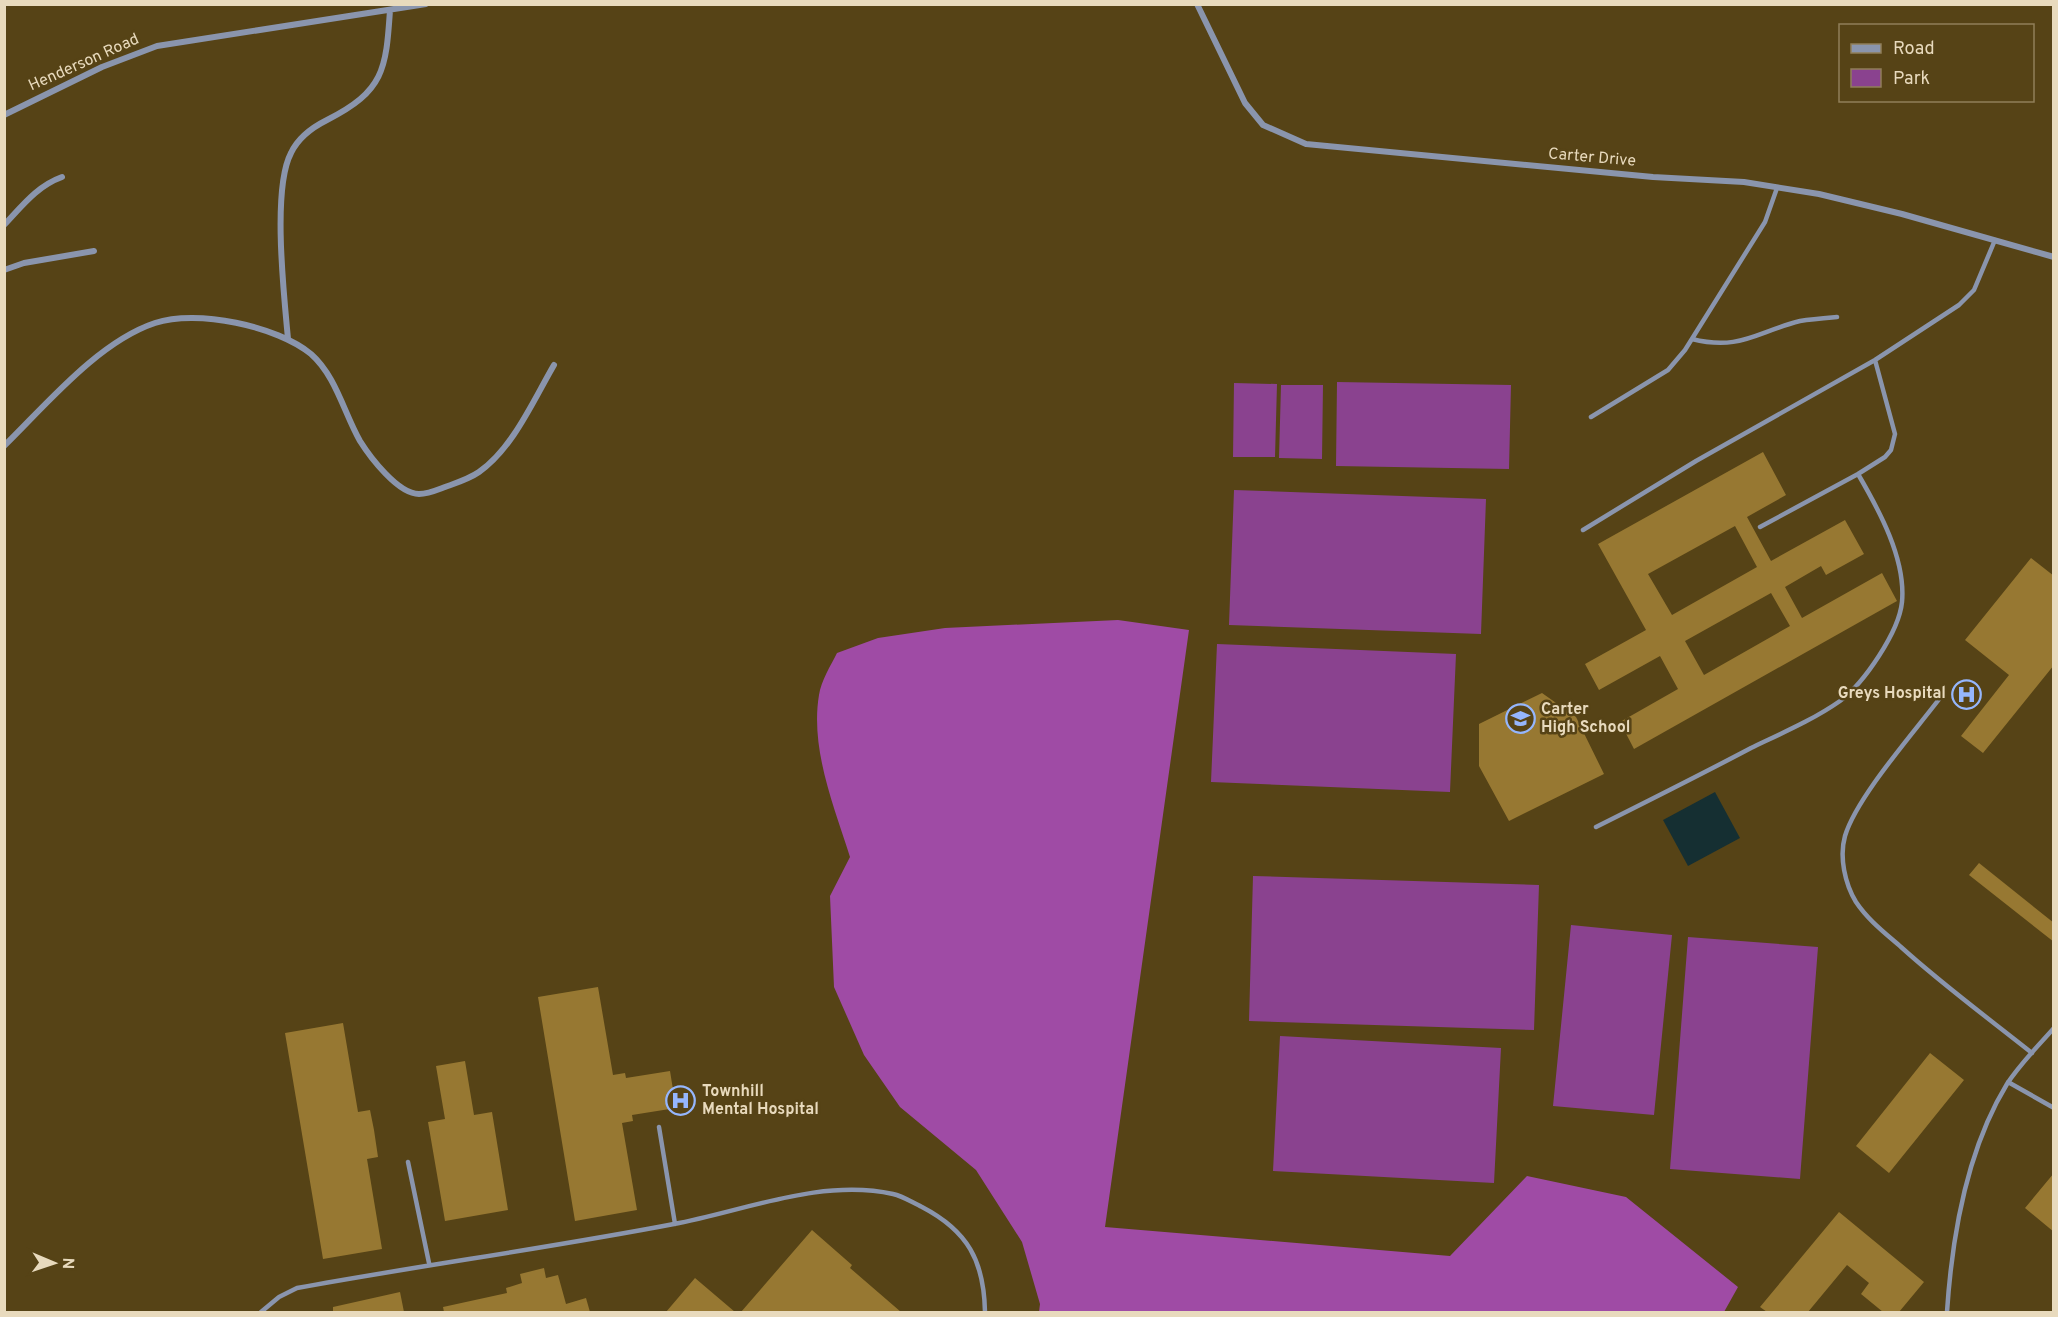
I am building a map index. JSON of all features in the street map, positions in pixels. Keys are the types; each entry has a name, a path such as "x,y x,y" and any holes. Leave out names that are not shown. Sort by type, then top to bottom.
{"street":[{"name":"Henderson Road","path":"4,115 102,67 157,46 426,4"},
{"name":"Carter Drive","path":"1197,4 1245,103 1263,125 1306,144 1653,177 1744,182 1892,211 2054,257"},
{"path":"288,339 282,263 282,212 284,177 291,153 315,125 363,100 375,86 384,63 390,10"},
{"path":"4,225 29,197 51,181 62,177"},
{"path":"4,270 24,263 94,250"},
{"path":"4,446 95,359 129,335 155,323 177,318 225,322 262,328 288,339 312,355 329,379 359,439 372,458 399,486 418,494 431,492 478,472 502,449 554,365"}],"lane":[{"path":"1591,417 1668,370 1692,339 1765,222 1777,188"},
{"path":"1583,530 1696,461 1875,360 1950,311 1974,290 1995,240"},
{"path":"1692,339 1713,345 1735,343 1801,321 1838,318"},
{"path":"1761,526 1885,457 1894,442 1875,360"},
{"path":"1596,827 1798,725 1841,700 1862,677 1891,636 1900,618 1902,600 1901,582 1892,547 1882,521 1858,474"},
{"path":"1943,694 1856,812 1845,836 1842,854 1846,878 1855,900 1867,916 1925,969 2032,1053"},
{"path":"1947,1312 1949,1279 1960,1211 1974,1154 1990,1114 2008,1082 2054,1028"},
{"path":"2008,1082 2054,1108"},
{"path":"659,1127 675,1224"},
{"path":"408,1162 429,1263"},
{"path":"261,1312 279,1297 297,1288 429,1263 675,1224 827,1191 862,1190 895,1194 952,1225 972,1248 982,1280 985,1312"}],"green space":[{"path":"1337,382 1511,385 1509,469 1336,466"},
{"path":"1234,383 1277,384 1275,457 1233,457"},
{"path":"1281,385 1323,385 1322,459 1279,458"},
{"path":"1234,490 1486,499 1481,634 1229,625"},
{"path":"1217,644 1456,654 1450,792 1211,782"},
{"path":"1253,876 1539,885 1534,1030 1249,1021"},
{"path":"1571,925 1672,935 1654,1115 1553,1106"},
{"path":"1688,937 1818,947 1800,1179 1670,1169"},
{"path":"1280,1036 1501,1048 1494,1183 1273,1171"}],"shaded area":[{"path":"1118,620 1189,630 1105,1227 1450,1256 1527,1176 1626,1197 1738,1287 1724,1312 1039,1312 1040,1304 1022,1242 976,1170 900,1107 864,1055 834,987 830,896 850,857 831,798 821,757 817,715 819,695 837,653 878,638 945,628"}],"water":[{"path":"1715,792 1740,838 1688,866 1663,820"}],"building":[{"path":"1763,452 1786,495 1747,517 1771,561 1845,520 1864,554 1826,575 1821,566 1785,587 1802,618 1882,573 1897,601 1634,749 1620,722 1678,689 1660,656 1599,690 1585,664 1646,630 1598,544","holes":["1735,526 1757,567 1672,615 1648,574","1771,593 1790,626 1704,675 1685,641"]},
{"path":"2031,558 2054,576 2054,665 1983,753 1961,736 2009,675 1965,640"},
{"path":"1542,693 1576,717 1604,774 1509,821 1479,766 1479,724"},
{"path":"1979,863 2054,923 2054,942 1969,875"},
{"path":"598,987 613,1075 625,1073 626,1078 670,1071 676,1108 632,1115 633,1121 622,1123 637,1210 575,1221 538,997"},
{"path":"343,1023 358,1112 370,1110 374,1130 378,1157 367,1159 382,1249 323,1259 285,1033"},
{"path":"1930,1053 1964,1080 1889,1173 1856,1146"},
{"path":"465,1061 474,1115 492,1112 508,1210 445,1221 428,1122 445,1119 436,1066"},
{"path":"2054,1173 2054,1232 2025,1208"},
{"path":"1839,1212 1924,1282 1899,1312 1883,1312 1861,1294 1869,1283 1847,1265 1808,1312 1767,1312 1760,1307"},
{"path":"812,1230 852,1265 850,1268 901,1312 741,1312"},
{"path":"544,1268 546,1278 558,1275 566,1304 586,1298 590,1312 444,1312 443,1307 507,1293 506,1288 522,1283 520,1274"},
{"path":"695,1278 735,1312 666,1312"},
{"path":"400,1292 404,1312 333,1312 333,1307"}],"place":[{"name":"Greys Hospital","path":"1967,694"},
{"name":"Carter High School","path":"1520,719"},
{"name":"Townhill Mental Hospital","path":"681,1101"}]}
